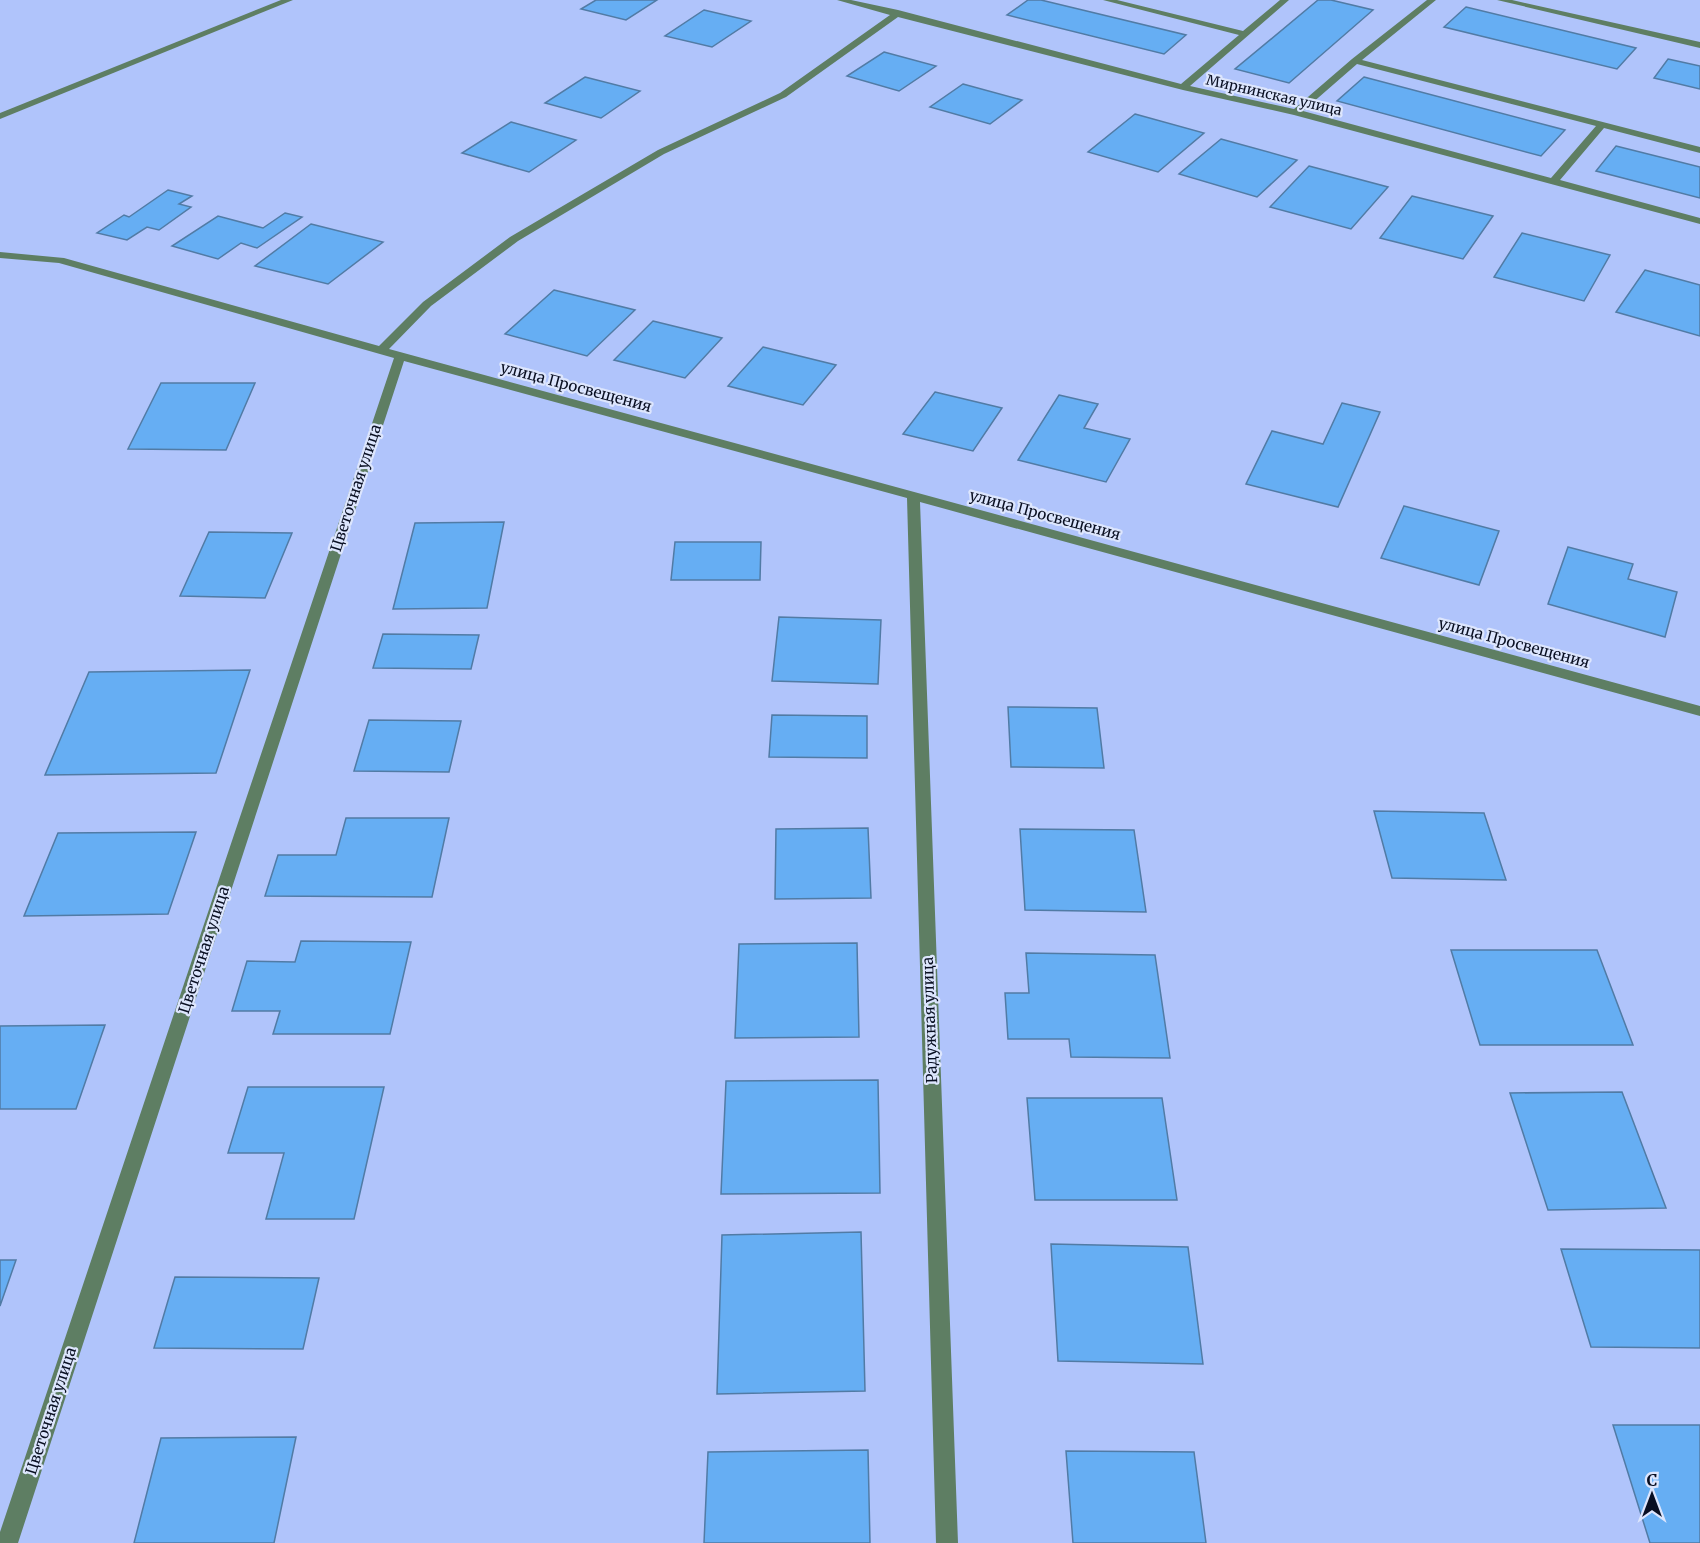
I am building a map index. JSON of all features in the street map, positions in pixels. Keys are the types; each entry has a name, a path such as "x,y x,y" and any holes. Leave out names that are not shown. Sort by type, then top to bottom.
{"street":[{"path":"0,116 289,0"},
{"name":"Мирнинская улица","path":"841,0 1183,87 1296,112 1700,221"},
{"path":"1107,0 1245,34"},
{"path":"1183,87 1285,0"},
{"path":"1296,112 1355,61 1432,0"},
{"path":"1501,0 1700,45"},
{"path":"381,351 427,304 514,239 662,152 783,95 898,13"},
{"path":"1355,61 1700,150"},
{"path":"1553,182 1602,125"},
{"name":"улица Просвещения","path":"0,255 60,260 381,351 1700,711"},
{"name":"Цветочная улица","path":"7,1543 400,356"},
{"name":"Радужная улица","path":"913,497 947,1543"}],"building":[{"path":"596,0 657,0 626,20 581,9"},
{"path":"1028,0 1041,0 1186,35 1164,54 1007,15"},
{"path":"1318,0 1331,0 1373,10 1289,83 1235,69"},
{"path":"1466,7 1636,48 1617,69 1444,27"},
{"path":"704,10 751,21 712,47 665,36"},
{"path":"884,52 936,66 899,91 847,76"},
{"path":"1668,59 1700,66 1700,89 1654,78"},
{"path":"585,77 640,91 601,118 545,103"},
{"path":"1364,77 1565,130 1541,156 1337,101"},
{"path":"963,84 1022,100 990,124 930,107"},
{"path":"1135,114 1204,133 1158,172 1088,152"},
{"path":"511,122 576,140 529,172 462,153"},
{"path":"1221,139 1297,160 1257,197 1179,174"},
{"path":"1616,146 1700,167 1700,198 1596,171"},
{"path":"1309,166 1388,187 1351,229 1270,207"},
{"path":"168,190 192,196 179,204 191,207 159,230 147,227 127,240 97,233 124,215 129,217"},
{"path":"1412,196 1493,216 1463,259 1380,238"},
{"path":"285,213 302,217 257,248 241,243 218,259 172,246 218,216 263,228"},
{"path":"311,224 383,242 328,284 255,266"},
{"path":"1522,233 1610,255 1584,301 1494,277"},
{"path":"1645,270 1700,285 1700,336 1616,312"},
{"path":"554,290 635,310 587,356 505,334"},
{"path":"653,321 722,338 685,378 614,360"},
{"path":"763,347 836,365 803,405 728,386"},
{"path":"161,383 255,383 226,450 128,449"},
{"path":"935,392 1002,408 973,451 903,434"},
{"path":"1059,395 1098,404 1084,428 1130,439 1106,482 1018,460"},
{"path":"1342,403 1380,412 1338,507 1246,484 1272,431 1323,444"},
{"path":"1404,506 1499,531 1479,585 1381,558"},
{"path":"504,522 487,608 393,609 415,523"},
{"path":"209,532 292,533 265,598 180,596"},
{"path":"675,542 761,542 760,580 671,580"},
{"path":"1568,547 1633,564 1628,579 1677,592 1665,637 1548,604"},
{"path":"779,617 881,620 878,684 772,681"},
{"path":"383,634 479,635 471,669 373,668"},
{"path":"250,670 216,773 45,775 89,672"},
{"path":"1008,707 1097,708 1104,768 1011,767"},
{"path":"772,715 867,716 867,758 769,757"},
{"path":"369,720 461,721 449,772 354,771"},
{"path":"1374,811 1484,813 1506,880 1392,878"},
{"path":"346,818 449,818 432,897 265,896 278,855 336,855"},
{"path":"868,828 871,898 775,899 776,829"},
{"path":"1020,829 1134,830 1146,912 1025,910"},
{"path":"196,832 168,914 24,916 58,833"},
{"path":"301,941 411,942 390,1034 273,1034 280,1011 232,1011 247,961 295,962"},
{"path":"857,943 859,1037 735,1038 739,944"},
{"path":"1451,950 1597,950 1633,1045 1480,1045"},
{"path":"1026,953 1155,955 1170,1058 1071,1057 1069,1039 1008,1039 1005,993 1029,993"},
{"path":"105,1025 76,1109 0,1109 0,1026"},
{"path":"878,1080 880,1193 721,1194 726,1081"},
{"path":"248,1087 384,1087 354,1219 266,1219 284,1153 228,1153"},
{"path":"1622,1092 1666,1208 1548,1210 1510,1093"},
{"path":"1027,1098 1162,1098 1177,1200 1035,1200"},
{"path":"861,1232 865,1391 717,1394 722,1235"},
{"path":"1051,1244 1188,1247 1203,1364 1058,1361"},
{"path":"1561,1249 1700,1250 1700,1348 1591,1347"},
{"path":"0,1260 16,1260 0,1306"},
{"path":"175,1277 319,1278 303,1349 154,1348"},
{"path":"1613,1425 1700,1425 1700,1543 1650,1543"},
{"path":"296,1437 274,1543 134,1543 161,1438"},
{"path":"868,1450 870,1543 704,1543 708,1452"},
{"path":"1066,1451 1194,1452 1206,1543 1073,1543"}]}
